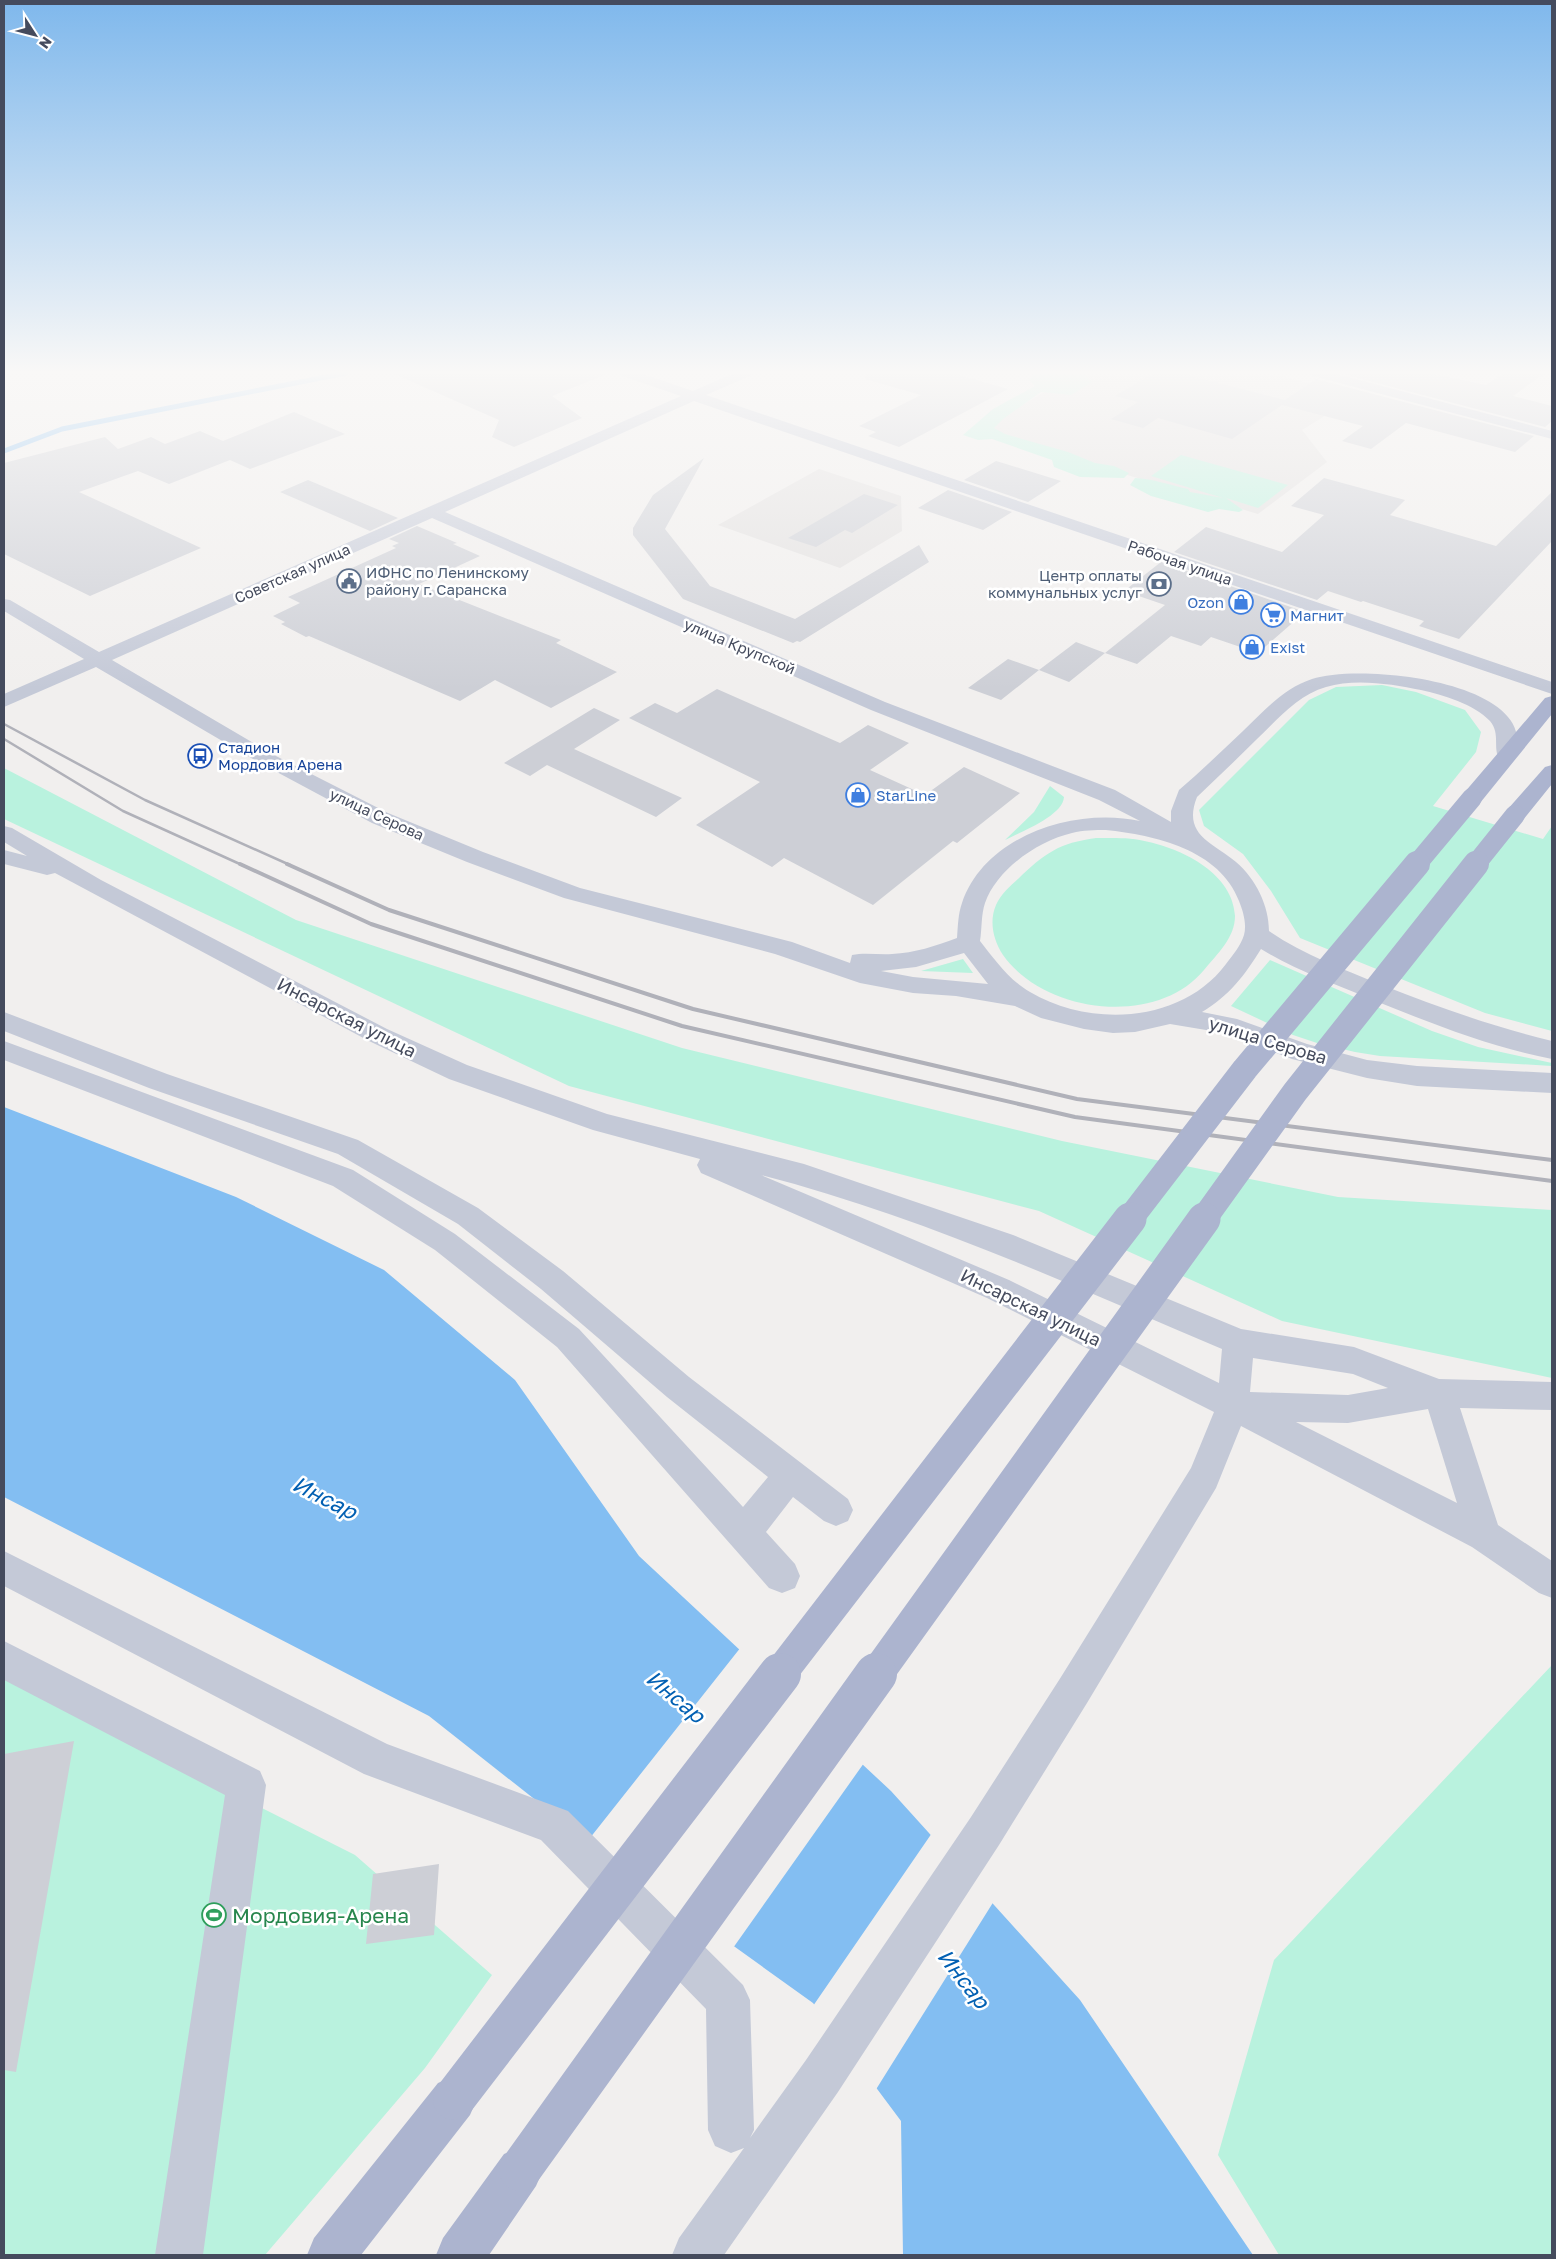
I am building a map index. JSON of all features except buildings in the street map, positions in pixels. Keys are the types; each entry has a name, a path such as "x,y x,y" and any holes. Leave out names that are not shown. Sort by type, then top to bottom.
{"main road":[{"path":"331,2255 454,2099 1245,1069 1552,702"},
{"path":"460,2255 1295,1092 1515,814 1552,771"}],"street":[{"name":"Советская улица","path":"4,700 506,478"},
{"name":"Рабочая улица","path":"936,478 1552,688"},
{"name":"улица Крупской","path":"432,511 444,519 878,706 1115,799 1144,814 1197,847"},
{"name":"улица Серова","path":"4,604 267,759 380,818 475,857 572,892 783,948 860,975 913,985 956,988 1021,998 1050,1012 1084,1020 1113,1024 1135,1023 1170,1015 1228,1025 1302,1052 1367,1069 1417,1076 1552,1083"},
{"path":"1197,847 1183,829 1180,813 1187,795 1288,699 1306,688 1327,680 1380,678 1408,681 1459,696 1493,713 1503,724 1508,736 1507,756"},
{"name":"улица Крупской","path":"1052,773 1068,790 1074,805 1068,819 1057,830"},
{"path":"1021,998 999,982 968,942 973,902 984,882 1015,852 1031,841 1057,830 1083,824 1114,823 1141,827 1197,847 1230,869 1244,885 1253,904 1256,934 1236,969 1222,986 1196,1005 1170,1015"},
{"name":"Инсарская улица","path":"4,833 70,872 378,1035 458,1072 533,1100 636,1133 804,1175 1003,1243 1238,1342 1354,1361 1438,1393"},
{"name":"Инсарская улица","path":"4,858 70,872"},
{"path":"1256,934 1276,949 1300,962 1432,1014 1470,1028 1552,1050"},
{"name":"улица Серова","path":"783,948 874,963 894,963 911,962 930,957 968,942"},
{"path":"4,1021 158,1081 348,1147 468,1216 552,1280 678,1387 836,1510"},
{"path":"4,1050 343,1178 445,1242 568,1338 782,1576"},
{"name":"Инсарская улица","path":"636,1133 998,1289 1233,1406 1348,1409 1438,1393 1552,1396"},
{"path":"696,2255 822,2076 985,1831 1074,1690 1204,1477 1233,1406 1238,1342"},
{"path":"1438,1393 1484,1535"},
{"path":"1233,1406 1484,1535 1552,1581"},
{"path":"744,1534 790,1475"},
{"path":"4,1568 378,1760 554,1825 728,2000 731,2130"},
{"path":"4,1660 246,1785 179,2255"}],"shaded area":[{"path":"802,478 848,478 901,496 902,531 840,568 718,525"},
{"path":"1139,478 1305,478 1258,514"}],"green space":[{"path":"1135,478 1138,478 1188,489 1190,492 1223,498 1159,478 1265,478 1288,485 1258,508 1226,498 1243,510 1239,512 1219,509 1208,512 1151,496 1130,485"},
{"path":"1382,685 1416,692 1465,710 1481,732 1476,752 1433,806 1543,839 1552,826 1552,1031 1485,1013 1300,938 1271,891 1243,854 1204,826 1199,810 1309,700 1336,687"},
{"path":"4,768 296,920 682,1048 1062,1141 1338,1197 1552,1210 1552,1378 1282,1321 1039,1211 569,1086 4,819"},
{"path":"1050,786 1064,797 1062,804 1040,823 1005,840 1034,812"},
{"path":"1096,838 1143,840 1177,851 1204,866 1216,876 1226,888 1232,901 1235,916 1229,939 1204,970 1183,988 1158,1000 1130,1006 1101,1006 1072,1001 1045,990 1021,975 1003,955 995,937 993,930 994,911 1000,897 1006,890 1036,862 1053,851 1062,846"},
{"path":"963,959 973,973 921,971"},
{"path":"1270,960 1432,1031 1478,1047 1552,1063 1552,1066 1380,1056 1317,1043 1293,1035 1231,1006"},
{"path":"1552,1665 1552,2255 1279,2255 1218,2155 1274,1960"},
{"name":"Мордовия-Арена","path":"4,1678 355,1855 492,1975 425,2068 265,2255 4,2255"}],"water":[{"name":"Инсар","path":"4,1107 236,1197 384,1270 515,1380 639,1556 891,1791 1080,2000 1253,2255 903,2255 901,2121 813,2003 590,1843 429,1716 4,1497"}],"pier":[{"path":"741,1647 864,1763 733,1948 586,1843"},
{"path":"932,1833 994,1901 875,2091 813,2006"}],"railway":[{"path":"4,724 145,800 290,865"},
{"path":"4,739 123,811 242,865"},
{"path":"240,864 371,924 682,1026 1075,1117 1552,1181"},
{"path":"287,864 389,910 693,1009 1077,1099 1552,1160"}],"place":[{"name":"ИФНС по Ленинскому району г. Саранска","path":"349,581"},
{"name":"Центр оплаты коммунальных услуг","path":"1159,584"},
{"name":"Ozon","path":"1241,602"},
{"name":"Магнит","path":"1273,615"},
{"name":"Exist","path":"1252,647"},
{"name":"Стадион Мордовия Арена","path":"200,756"},
{"name":"StarLine","path":"858,795"},
{"name":"Мордовия-Арена","path":"214,1915"}]}
